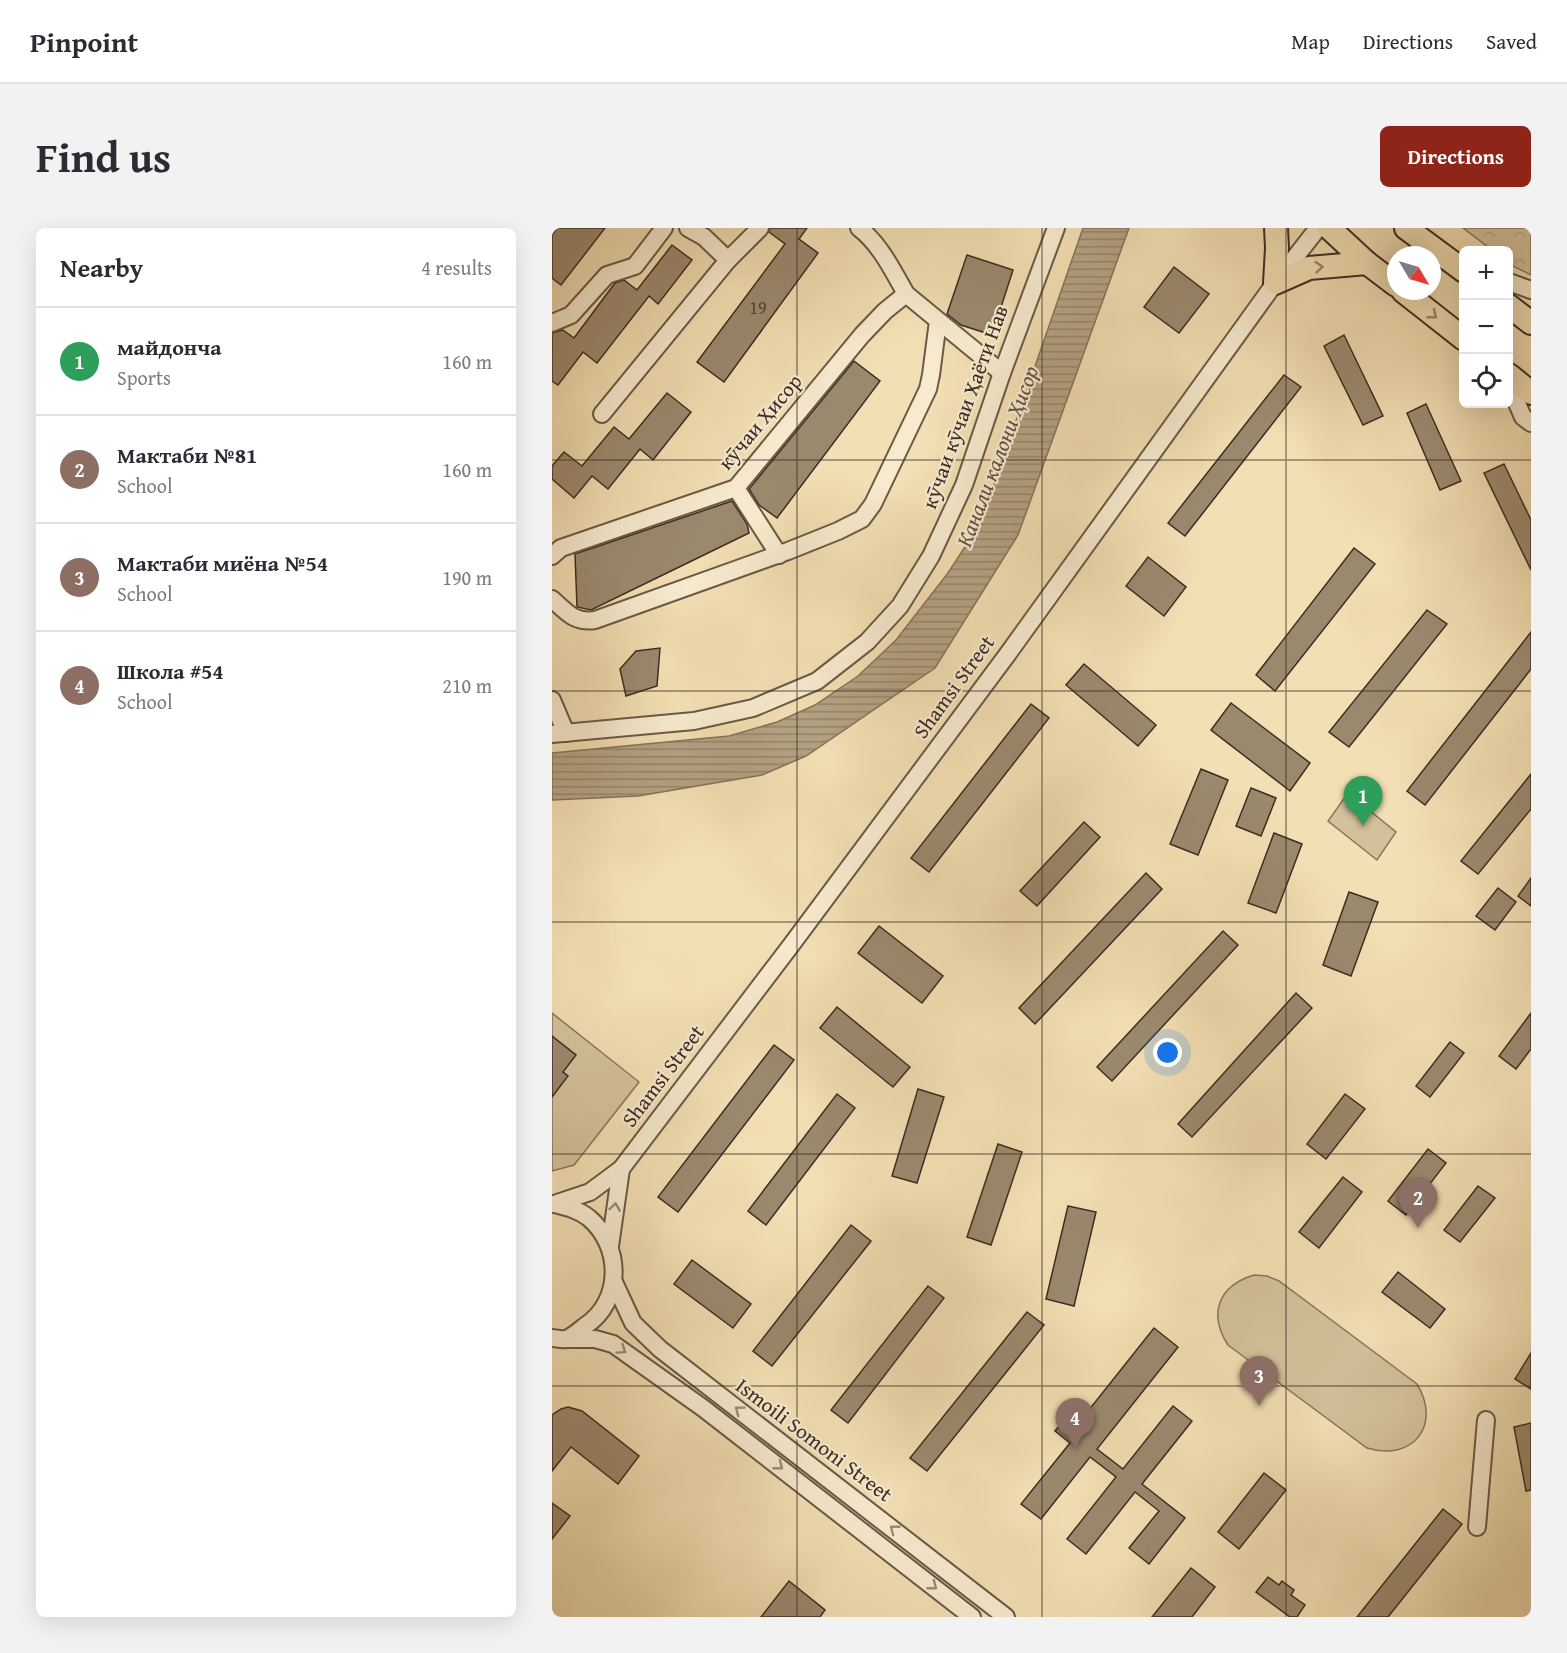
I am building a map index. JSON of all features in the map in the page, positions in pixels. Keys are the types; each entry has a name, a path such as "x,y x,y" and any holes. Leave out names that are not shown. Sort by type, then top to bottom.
{"main road":[{"path":"1276,228 1275,284 1309,268 1367,263"},
{"path":"1329,228 1387,278"},
{"path":"1406,228 1430,246"},
{"path":"1441,254 1459,267"},
{"path":"1414,300 1459,335"},
{"path":"1513,309 1531,323"},
{"path":"1513,378 1531,393"}],"street":[{"path":"552,323 571,315 607,275 635,266 664,228"},
{"path":"602,414 728,260 760,228"},
{"path":"859,228 869,235 906,294 1002,373"},
{"name":"кӯчаи кӯчаи Ҳаёти Нав","path":"559,734 694,721 753,708 817,681 867,642 900,606 931,556 964,485 1002,373 1056,228"},
{"name":"Shamsi Street","path":"553,1204 590,1192 621,1169 986,683 1318,228"},
{"path":"692,229 728,260"},
{"path":"1513,283 1531,290"},
{"name":"кӯчаи Ҳисор","path":"552,556 561,548 736,488 862,335 885,311 906,294"},
{"path":"552,599 576,619 584,622 595,620 780,555 862,519 873,504 928,389 939,321"},
{"path":"1513,394 1523,417 1531,423"},
{"path":"736,488 780,555"},
{"path":"552,700 559,734"},
{"name":"Shamsi Street","path":"610,1246 621,1169"},
{"name":"Shamsi Street","path":"553,1204 572,1208 588,1217 601,1230 610,1246 614,1264 614,1282 606,1305 591,1323 559,1339"},
{"name":"Ismoili Somoni Street","path":"614,1282 633,1323 660,1349 1006,1617"},
{"name":"Ismoili Somoni Street","path":"559,1339 595,1339 613,1344 703,1408 972,1617"},
{"path":"1478,1527 1486,1420"}],"green space":[{"path":"1463,228 1531,228 1531,275 1513,266 1513,246 1487,246"},
{"path":"1348,793 1396,832 1377,860 1328,821"},
{"path":"552,1013 639,1082 574,1165 552,1171"},
{"path":"1254,1275 1267,1276 1279,1281 1417,1384 1424,1399 1426,1413 1419,1437 1410,1445 1398,1450 1383,1451 1367,1448 1228,1345 1219,1323 1220,1302 1232,1286"}],"shaded area":[{"path":"1083,228 1129,228 1018,535 935,668 806,756 762,775 638,796 552,800 552,753 729,736 777,722 815,705 858,676 896,640 948,573 972,536 990,496"}],"building":[{"path":"557,228 605,228 561,285 552,278 552,235"},
{"path":"770,228 807,228 799,239 818,253 724,382 697,362 785,244 769,232"},
{"path":"672,245 692,260 658,304 649,296 597,363 583,352 558,385 552,381 552,333 563,330 574,338 615,283 624,280 637,290"},
{"path":"967,255 1013,270 992,335 961,325 947,314"},
{"path":"1174,267 1209,294 1179,333 1144,307"},
{"path":"1344,335 1383,416 1363,425 1324,346"},
{"path":"854,361 880,381 777,518 759,505 749,489"},
{"path":"1284,375 1301,387 1185,536 1168,523"},
{"path":"667,393 691,412 653,460 640,449 608,489 592,476 574,498 552,479 552,466 564,452 582,466 614,427 629,439"},
{"path":"1426,404 1461,481 1440,490 1407,413"},
{"path":"1504,464 1531,520 1531,570 1484,473"},
{"path":"732,501 747,524 749,533 591,610 577,607 575,554"},
{"path":"1354,548 1375,564 1275,691 1256,675"},
{"path":"1148,557 1186,587 1164,616 1126,586"},
{"path":"1427,610 1447,624 1349,747 1329,732"},
{"path":"1531,632 1531,669 1425,805 1407,791"},
{"path":"660,648 657,686 626,696 620,669 636,651"},
{"path":"1084,664 1156,725 1138,746 1066,685"},
{"path":"1231,703 1310,763 1290,791 1211,730"},
{"path":"1031,704 1049,718 929,872 911,858"},
{"path":"1201,769 1228,780 1198,855 1170,844"},
{"path":"1531,774 1531,809 1478,874 1461,861"},
{"path":"1251,788 1276,798 1261,836 1236,826"},
{"path":"1084,822 1100,837 1037,906 1020,891"},
{"path":"1274,833 1302,844 1276,913 1248,903"},
{"path":"1146,873 1162,889 1035,1024 1019,1008"},
{"path":"1531,878 1531,906 1518,896"},
{"path":"1498,888 1516,902 1495,930 1476,916"},
{"path":"1349,892 1378,902 1351,976 1323,965"},
{"path":"879,926 943,976 922,1003 858,953"},
{"path":"1223,931 1238,945 1112,1081 1097,1067"},
{"path":"1296,993 1312,1008 1192,1137 1178,1124"},
{"path":"837,1007 910,1067 893,1087 820,1028"},
{"path":"1531,1013 1531,1049 1516,1069 1499,1056"},
{"path":"552,1036 576,1055 563,1072 568,1076 552,1097"},
{"path":"1450,1042 1464,1053 1430,1097 1416,1086"},
{"path":"774,1045 794,1060 678,1212 658,1197"},
{"path":"918,1089 944,1097 917,1183 892,1176"},
{"path":"837,1094 855,1108 766,1225 748,1211"},
{"path":"1345,1094 1365,1109 1326,1159 1307,1144"},
{"path":"998,1144 1022,1152 991,1245 967,1237"},
{"path":"1428,1149 1446,1163 1406,1215 1388,1201"},
{"path":"1343,1177 1362,1192 1319,1248 1299,1232"},
{"path":"1478,1186 1495,1198 1460,1242 1444,1230"},
{"path":"1068,1206 1096,1212 1074,1306 1046,1299"},
{"path":"851,1225 871,1241 772,1366 753,1351"},
{"path":"692,1260 751,1304 733,1328 674,1284"},
{"path":"1398,1272 1445,1309 1430,1328 1382,1292"},
{"path":"928,1286 944,1298 848,1423 831,1410"},
{"path":"1027,1312 1044,1325 927,1471 910,1458"},
{"path":"1154,1328 1178,1347 1097,1449 1123,1469 1173,1406 1192,1421 1142,1484 1185,1518 1149,1564 1129,1548 1159,1511 1135,1492 1086,1554 1067,1539 1116,1477 1090,1457 1041,1519 1021,1504 1070,1443 1055,1431 1067,1417 1077,1425"},
{"path":"1531,1353 1531,1389 1515,1379"},
{"path":"568,1407 582,1411 639,1456 618,1484 571,1447 552,1471 552,1415"},
{"path":"1531,1423 1531,1490 1526,1491 1514,1427"},
{"path":"1264,1473 1286,1490 1239,1549 1218,1532"},
{"path":"552,1503 570,1516 552,1539"},
{"path":"1443,1509 1462,1524 1388,1617 1357,1617"},
{"path":"1191,1568 1215,1587 1192,1617 1152,1617"},
{"path":"1268,1577 1279,1585 1282,1581 1294,1590 1291,1595 1305,1605 1297,1617 1290,1617 1256,1592"},
{"path":"789,1581 825,1610 820,1617 761,1617"}],"place":[{"name":"майдонча","path":"1363,826"},
{"name":"Мактаби №81","path":"1418,1228"},
{"name":"Мактаби миёна №54","path":"1259,1406"},
{"name":"Школа #54","path":"1075,1448"}],"water label":[{"name":"Канали калони Ҳисор","path":"997,456"}]}
